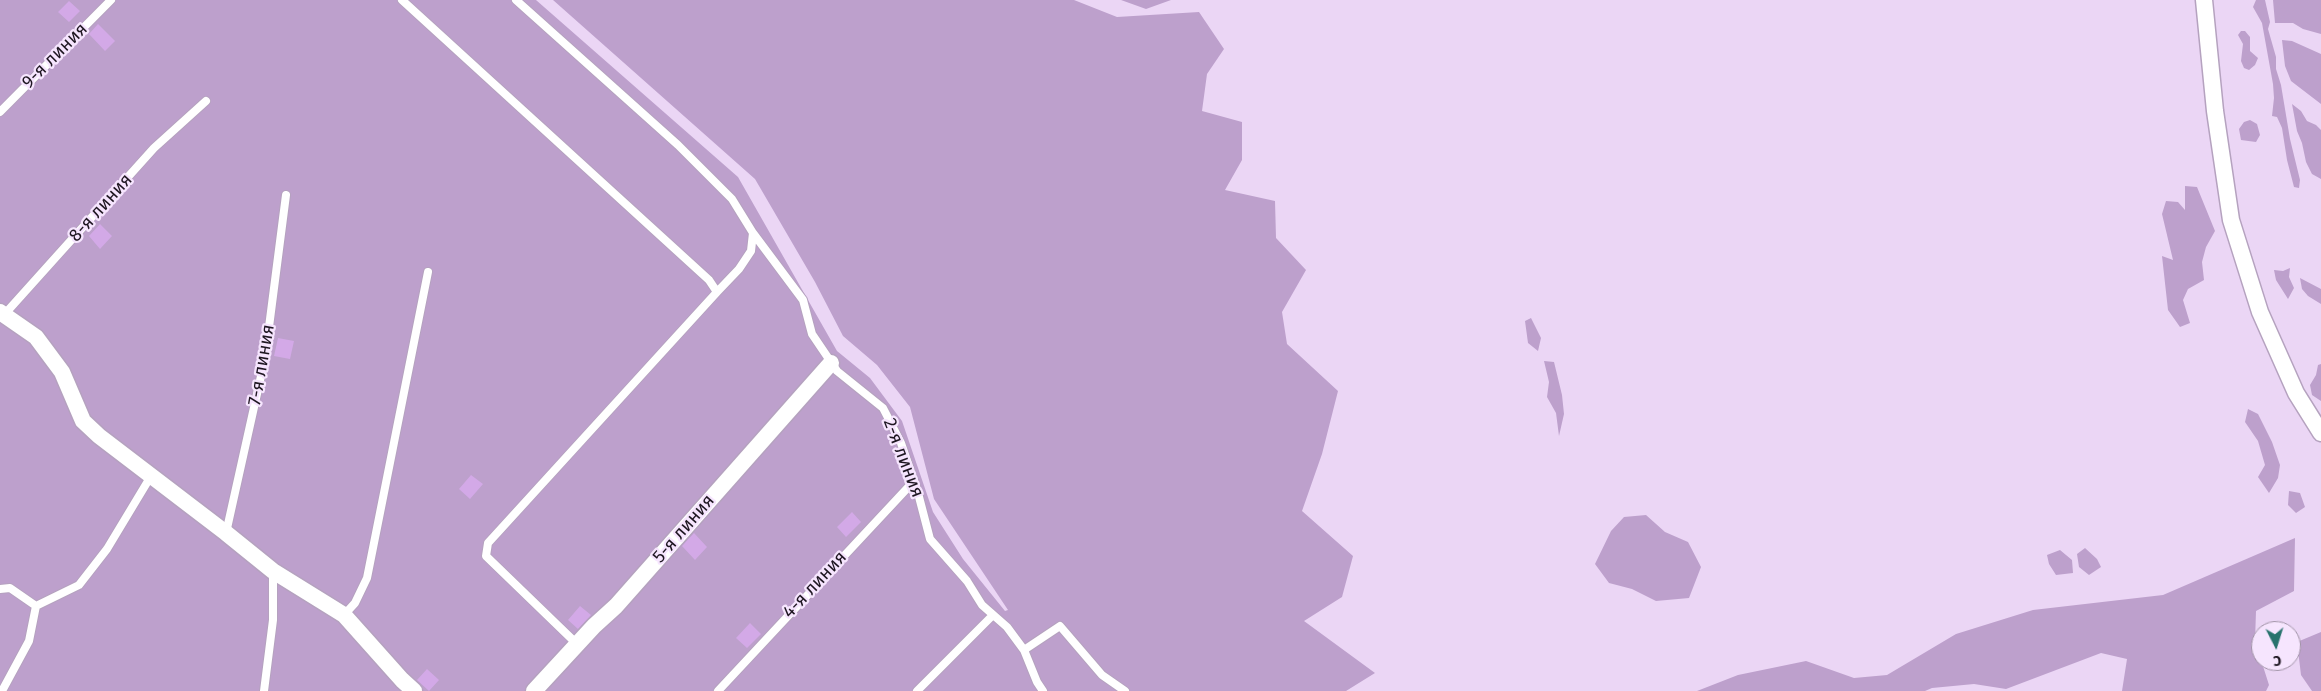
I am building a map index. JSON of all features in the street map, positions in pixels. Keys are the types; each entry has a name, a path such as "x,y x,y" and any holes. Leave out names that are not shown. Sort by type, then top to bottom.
{"street":[{"path":"2204,0 2215,112 2231,220 2260,312 2296,393 2321,433"},
{"path":"1,316 36,336 62,372 83,421 98,436 226,533 273,572 344,615 414,691"},
{"name":"5-я линия","path":"534,691 577,644 616,606 831,363"}],"lane":[{"name":"9-я линия","path":"0,112 111,0"},
{"path":"402,0 709,280 717,292"},
{"name":"2-я линия","path":"516,0 678,145 732,199 753,233 803,300 812,334 831,363 837,371 883,408 901,443 930,539 967,581 982,605 1007,627 1024,650 1037,682 1043,691"},
{"name":"8-я линия","path":"1,316 154,148 206,101"},
{"name":"7-я линия","path":"226,533 265,358 286,195"},
{"path":"577,644 486,556 488,543 739,269 751,250 753,233"},
{"path":"344,615 355,603 367,578 428,272"},
{"path":"36,606 79,585 107,549 151,476"},
{"name":"4-я линия","path":"718,691 914,481"},
{"path":"264,691 273,620 273,572"},
{"path":"0,590 10,588 36,606"},
{"path":"2,691 29,641 36,606"},
{"path":"917,691 993,615"},
{"path":"1024,650 1060,626 1102,675 1125,691"}],"shaded area":[{"path":"0,0 536,0 738,177 837,351 870,378 902,421 933,512 963,559 1005,611 1008,610 934,499 910,407 877,365 843,336 815,282 755,179 553,0 1074,0 1117,17 1199,12 1224,49 1207,74 1202,111 1242,122 1242,160 1225,190 1275,201 1276,238 1306,270 1282,312 1287,344 1338,391 1322,454 1302,511 1353,556 1342,597 1304,621 1375,673 1346,691 0,691"},
{"path":"1121,0 1171,0 1146,9"},
{"path":"2256,0 2265,0 2270,22 2268,29 2276,57 2276,69 2281,85 2290,139 2300,180 2299,188 2294,187 2282,128 2277,117 2272,116 2273,84 2262,23 2253,7"},
{"path":"2273,0 2321,0 2321,34 2303,29 2293,23 2275,23"},
{"path":"2241,31 2245,31 2250,37 2250,51 2258,58 2255,65 2249,70 2244,68 2241,61 2243,44 2238,35"},
{"path":"2282,40 2292,41 2321,54 2321,104 2291,81 2285,66"},
{"path":"2292,104 2301,111 2307,121 2316,125 2321,130 2321,179 2312,174 2306,162"},
{"path":"2250,120 2257,124 2260,135 2256,142 2241,140 2239,129 2244,122"},
{"path":"2185,186 2197,187 2215,231 2206,247 2202,262 2204,280 2188,289 2183,300 2190,323 2180,327 2168,310 2162,256 2173,260 2162,214 2166,201 2178,202 2185,210"},
{"path":"2290,268 2289,277 2294,288 2288,299 2276,280 2274,270 2283,271"},
{"path":"2300,278 2321,289 2321,304 2308,296 2302,289"},
{"path":"1531,318 1541,338 1538,351 1528,343 1525,321"},
{"path":"1544,361 1554,362 1562,395 1564,414 1559,436 1556,413 1547,397 1549,382"},
{"path":"2321,364 2321,401 2312,395 2310,385 2316,375 2318,365"},
{"path":"2248,409 2258,414 2272,442 2280,465 2278,478 2269,493 2258,477 2265,465 2258,441 2245,422"},
{"path":"2289,491 2300,493 2305,507 2296,513 2288,505"},
{"path":"1646,515 1665,532 1688,542 1701,567 1689,598 1656,601 1632,589 1609,583 1595,564 1611,531 1624,517"},
{"path":"2295,538 2294,591 2256,611 2256,621 2251,621 2251,671 2265,671 2269,685 2266,691 2122,691 2127,659 2101,653 2006,689 1974,684 1932,688 1925,691 1697,691 1738,675 1806,661 1854,678 1887,675 1956,634 2033,610 2163,595"},
{"path":"2085,548 2097,559 2101,567 2089,575 2079,567 2077,554"},
{"path":"2060,550 2072,560 2073,573 2056,575 2049,564 2047,555"},
{"path":"2321,632 2321,691 2312,691 2301,675 2301,640"}],"building":[{"path":"69,1 80,11 69,22 58,12"},
{"path":"98,24 115,41 105,51 89,34"},
{"path":"100,224 112,236 100,249 89,236"},
{"path":"278,338 294,341 290,359 274,356"},
{"path":"471,475 483,484 470,499 459,489"},
{"path":"852,512 861,522 846,537 837,527"},
{"path":"694,533 707,547 695,560 682,546"},
{"path":"580,606 591,615 578,629 568,620"},
{"path":"750,623 761,634 747,648 736,638"},
{"path":"427,669 439,680 429,691 417,680"}]}
